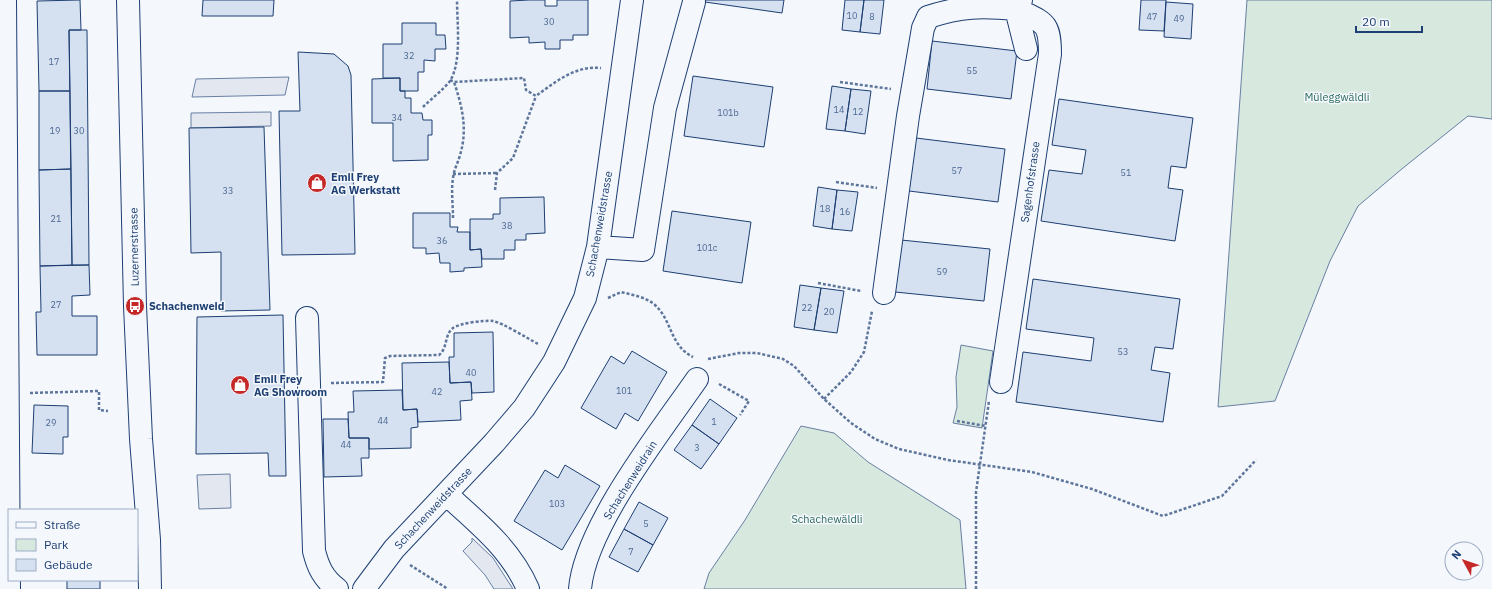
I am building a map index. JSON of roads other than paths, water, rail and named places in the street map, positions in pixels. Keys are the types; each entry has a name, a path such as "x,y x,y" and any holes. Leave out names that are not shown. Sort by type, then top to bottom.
{"street":[{"path":"5,0 9,509"},
{"name":"Luzernerstrasse","path":"128,0 135,306 150,589"},
{"name":"Schachenweidstrasse","path":"364,589 394,549 494,443 524,408 554,362 585,298 598,247 632,0"},
{"path":"598,247 643,250 665,108 694,2"},
{"path":"879,293 898,191 923,28 928,17 956,9 1015,3 1026,49"},
{"name":"Sagenhofstrasse","path":"996,389 1050,54 1050,33 1041,22 1015,3"},
{"path":"307,318 314,551 318,568 337,589"},
{"name":"Schachenweidrain","path":"580,589 590,553 601,527 699,366"},
{"path":"446,494 498,542 520,571 528,589"}],"place":[{"name":"Emil Frey AG Werkstatt","path":"317,183"},
{"name":"Schachenweid","path":"135,306"},
{"name":"Emil Frey AG Showroom","path":"240,385"}],"park label":[{"name":"Müleggwäldli","path":"1337,97"},
{"name":"Schachewäldli","path":"827,519"}]}
